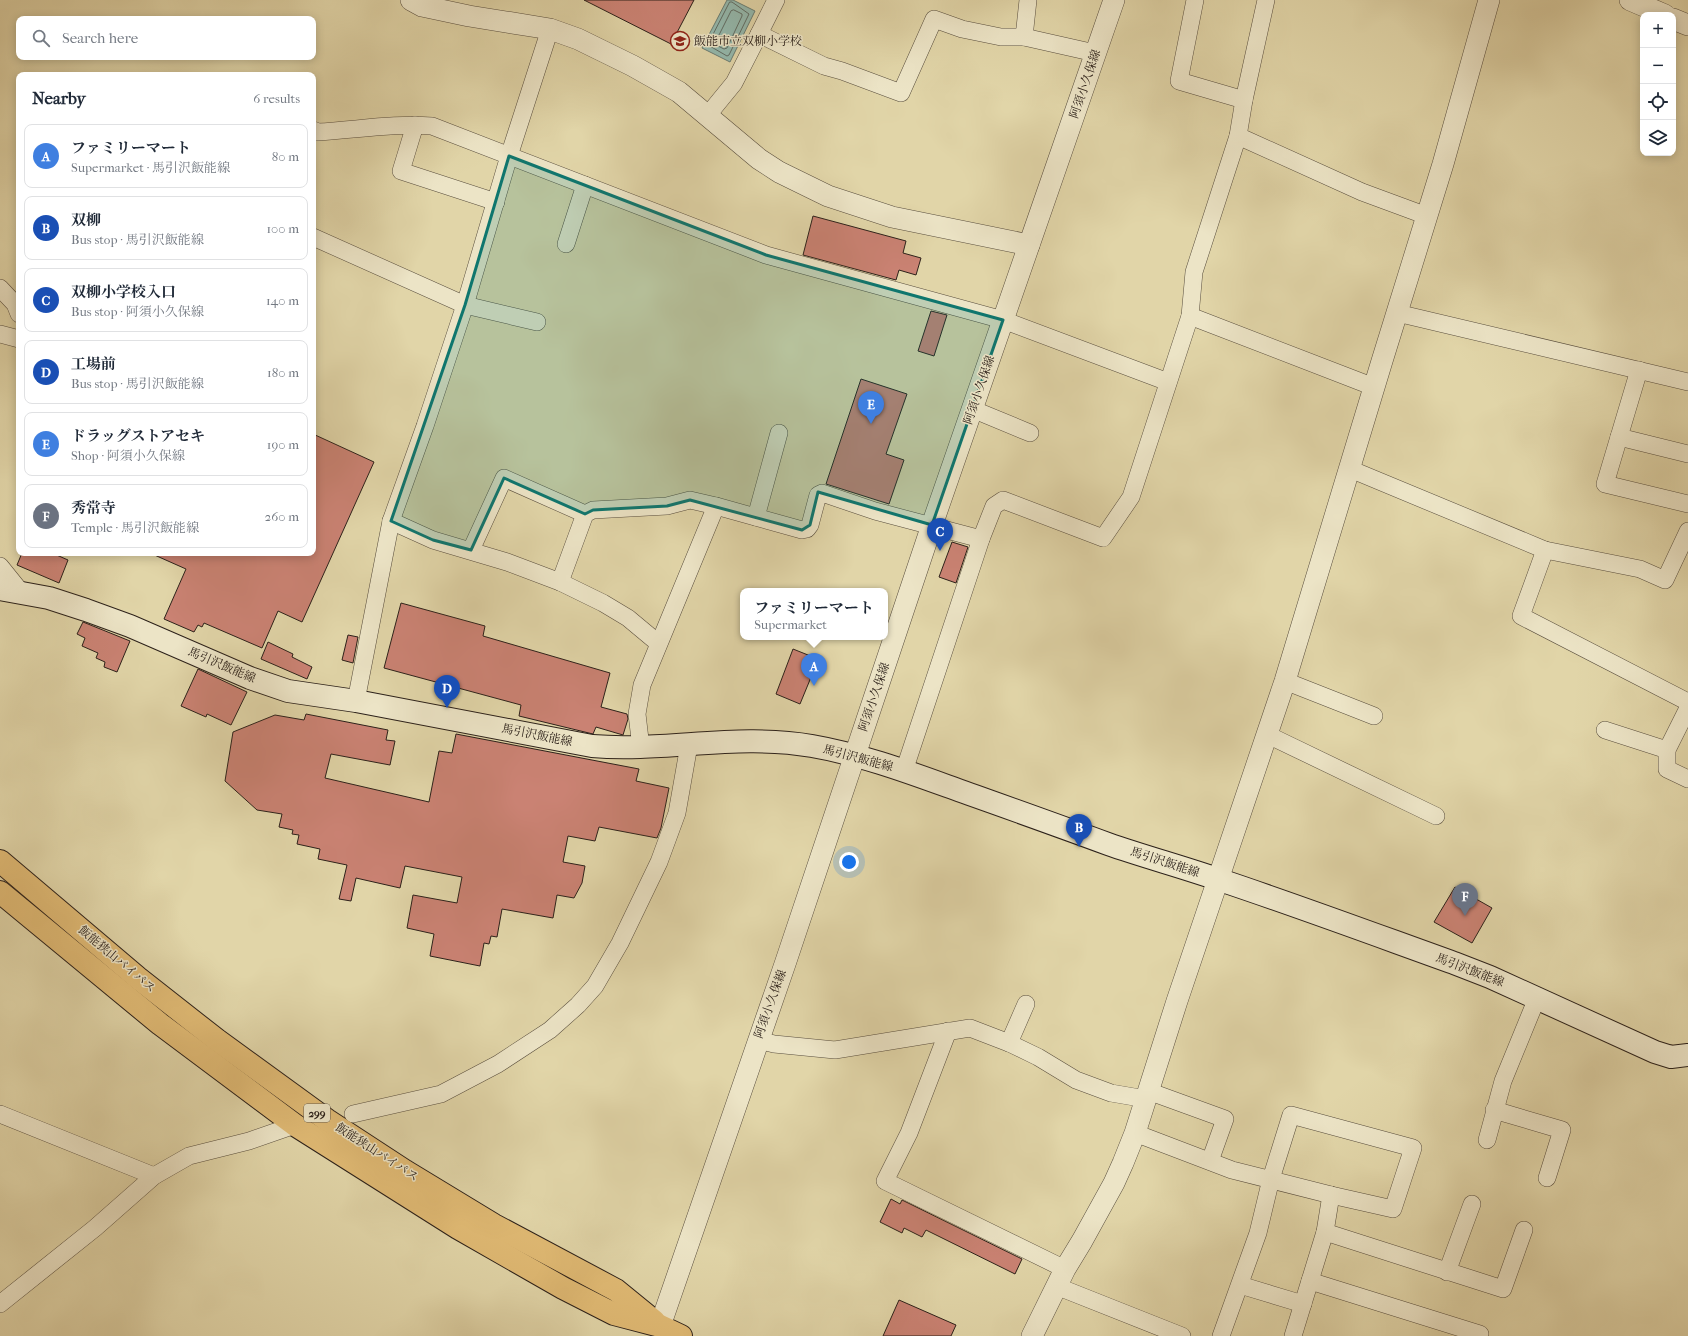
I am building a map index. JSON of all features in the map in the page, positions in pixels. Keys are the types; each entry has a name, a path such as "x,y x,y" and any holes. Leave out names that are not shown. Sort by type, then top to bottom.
{"highway":[{"name":"飯能狭山バイパス","path":"0,861 138,978 217,1040 321,1116 405,1171 494,1225 616,1290 660,1326"},
{"name":"飯能狭山バイパス","path":"0,892 160,1024 295,1125 458,1228 517,1263 614,1314 660,1326 681,1336"}],"main road":[{"name":"馬引沢飯能線","path":"0,589 49,598 86,610 130,626 250,678 288,691 356,701 592,746 641,748 744,741 777,742 812,746 855,755 1112,845 1219,880 1454,963 1537,998 1655,1052 1671,1057 1687,1057"}],"street":[{"path":"411,0 422,6 469,16 550,29 578,39 633,66 679,92 759,159 779,172 828,196 892,217 1029,245"},
{"path":"707,116 734,82 776,0"},
{"path":"1024,37 1028,0"},
{"name":"阿須小久保線","path":"660,1326 932,525 1114,0"},
{"path":"1195,0 1179,81 1244,100"},
{"path":"904,771 981,539 994,506 1003,500 1103,538 1131,498 1190,316 1194,272 1238,136 1244,100 1266,0"},
{"path":"1032,1336 1060,1278 1117,1177 1135,1133 1177,1001 1285,682 1374,387 1444,164 1489,0"},
{"path":"1630,0 1658,12"},
{"path":"759,34 824,66 842,71 901,93 934,19 962,29 1001,37 1024,37 1095,52"},
{"path":"1676,20 1688,25"},
{"path":"356,701 391,521 425,426 465,305 509,156 550,29"},
{"path":"416,125 401,171 496,202"},
{"path":"316,131 416,125 432,126 766,255 1003,320 1168,382"},
{"path":"1238,136 1362,192 1427,216"},
{"path":"566,244 585,185"},
{"path":"316,238 465,305 536,322"},
{"path":"0,288 16,306"},
{"path":"1397,313 1688,382"},
{"path":"1190,316 1374,387"},
{"path":"0,334 16,338"},
{"path":"1639,370 1605,484 1688,504"},
{"path":"972,409 1030,433"},
{"path":"756,517 779,432"},
{"path":"1619,438 1688,454"},
{"path":"1350,469 1545,550 1640,569 1665,580 1688,531"},
{"path":"471,550 504,478 585,514"},
{"path":"560,582 585,514 593,510 668,506 690,500 802,530 807,529 810,525 818,495 822,493 875,511 981,539"},
{"path":"641,748 637,714 642,685 716,506"},
{"path":"391,521 433,540 471,550 560,582 628,618 658,644"},
{"path":"1545,550 1521,616 1688,702"},
{"path":"0,566 21,592"},
{"path":"1285,682 1374,716"},
{"path":"1688,708 1667,750 1667,768 1688,779"},
{"path":"1605,730 1667,750"},
{"path":"1268,735 1436,816"},
{"path":"353,1114 441,1094 498,1064 550,1030 578,1005 594,986 620,943 659,862 677,813 689,745"},
{"path":"1488,1140 1494,1110 1503,1081 1537,998"},
{"path":"1009,1042 1026,1004"},
{"path":"758,1040 774,1044 835,1050 970,1028 1009,1042 1038,1057 1076,1080 1111,1093 1147,1095 1225,1120 1210,1161"},
{"path":"948,1031 909,1133 885,1181 1060,1278 1182,1336"},
{"path":"1494,1110 1562,1130 1547,1178"},
{"path":"0,1114 154,1176"},
{"path":"1135,1133 1232,1170 1272,1179 1331,1195 1393,1209 1413,1148 1292,1115 1272,1179 1258,1233 1221,1336"},
{"path":"0,1304 95,1228 154,1176 189,1156 249,1141 295,1125"},
{"path":"1292,1336 1325,1232 1331,1195"},
{"path":"1447,1272 1472,1204"},
{"path":"1325,1232 1503,1290 1524,1230"},
{"path":"1310,1281 1480,1334"},
{"path":"1240,1284 1303,1304"}],"highlighted area":[{"path":"509,156 766,255 1003,320 932,525 818,492 810,525 802,530 690,500 667,506 593,510 585,514 504,478 471,550 433,540 391,521 465,305"}],"water":[{"path":"727,0 733,0 755,11 730,62 702,48"}],"building":[{"path":"584,0 694,0 671,44"},
{"path":"813,216 906,241 903,253 921,258 916,275 899,270 896,280 803,255"},
{"path":"931,311 947,315 934,356 918,351"},
{"path":"861,379 907,394 886,454 904,460 889,504 826,484"},
{"path":"316,435 374,462 302,622 278,611 262,648 204,623 202,627 198,625 194,632 164,619 186,569 157,556 316,556"},
{"path":"952,542 968,547 956,583 939,577"},
{"path":"21,556 59,556 68,560 59,583 17,565"},
{"path":"401,603 485,626 483,636 610,673 601,707 627,714 628,719 623,735 596,727 593,734 519,716 521,705 384,668"},
{"path":"83,622 130,641 117,672 104,667 105,662 96,658 98,653 82,646 85,638 77,634"},
{"path":"348,635 358,637 353,663 342,660"},
{"path":"268,642 293,654 292,657 312,667 307,679 261,659"},
{"path":"793,649 813,657 809,668 814,670 800,704 776,694"},
{"path":"198,669 247,692 231,725 207,714 206,717 181,706"},
{"path":"306,714 388,730 386,740 395,741 390,765 331,754 325,778 429,802 439,751 452,753 456,734 639,769 636,781 669,788 661,828 657,838 599,827 595,841 568,836 563,862 585,866 582,883 574,898 557,895 553,918 502,909 497,937 491,936 489,944 484,943 480,966 430,956 434,934 407,928 413,895 457,903 462,877 405,866 400,888 356,878 351,901 339,899 347,865 318,859 320,849 297,844 299,835 292,834 293,830 279,827 282,814 257,810 225,781 233,732 275,715 304,720"},
{"path":"1455,887 1492,908 1472,943 1434,922"},
{"path":"891,1199 900,1204 902,1200 1022,1259 1015,1274 926,1230 922,1237 904,1228 902,1233 880,1222"},
{"path":"899,1300 956,1325 951,1336 883,1336"}],"place":[{"name":"飯能市立双柳小学校","path":"680,41"},
{"name":"ドラッグストアセキ","path":"871,424"},
{"name":"双柳小学校入口","path":"940,551"},
{"name":"ファミリーマート","path":"814,686"},
{"name":"工場前","path":"447,708"},
{"name":"双柳","path":"1079,847"},
{"name":"秀常寺","path":"1465,916"}]}
